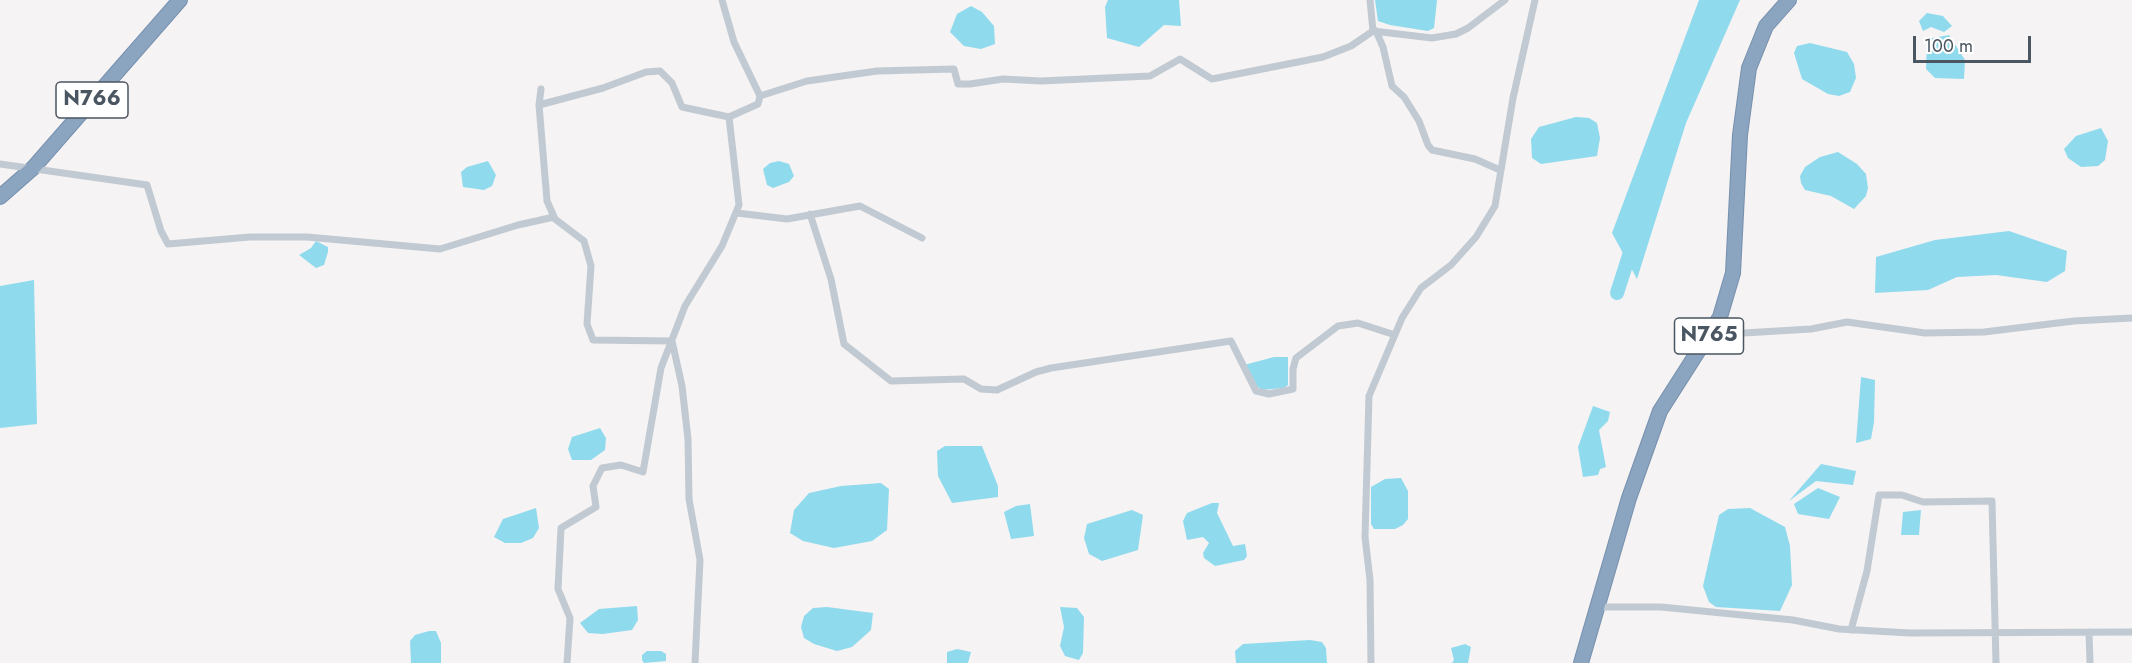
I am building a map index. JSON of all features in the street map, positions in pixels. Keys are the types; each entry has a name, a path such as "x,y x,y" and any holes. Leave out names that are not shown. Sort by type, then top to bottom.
{"highway":[{"name":"N766","path":"0,197 33,168 180,0"},
{"name":"N765","path":"1581,663 1629,498 1660,411 1720,317 1733,273 1740,135 1749,68 1766,26 1790,0"}],"street":[{"path":"539,105 603,88 646,72 660,71 672,83 682,107 729,117 758,104 760,96 734,42 722,0"},
{"path":"1370,0 1374,31 1383,47 1392,86 1404,97 1419,121 1428,145 1432,150 1474,159 1500,170"},
{"path":"760,96 807,81 877,71 954,69 958,84 970,84 1003,79 1041,81 1150,76 1180,59 1212,79 1323,57 1351,46 1374,31 1432,38 1456,34 1468,28 1505,0"},
{"path":"1371,663 1370,580 1365,537 1370,396 1402,318 1421,288 1451,265 1476,237 1496,206 1500,170 1535,0"},
{"path":"541,89 539,105 547,201 554,217 584,241 591,266 587,324 593,339 672,341"},
{"path":"567,663 570,618 558,589 561,528 596,507 593,486 602,468 621,465 643,472 661,368 686,306 722,246 739,205 729,117"},
{"path":"0,164 71,176 147,185 161,231 168,244 250,237 307,237 440,249 518,225 554,217"},
{"path":"737,213 787,219 860,206 922,238"},
{"path":"810,214 831,279 844,344 891,381 964,380 981,389 997,390 1035,372 1051,368 1231,341 1247,379 1256,391 1269,394 1293,389 1296,358 1338,326 1358,323 1395,335"},
{"path":"1710,335 1811,329 1847,322 1925,333 1984,332 2074,321 2132,318"},
{"path":"672,341 682,386 688,439 689,499 700,560 695,663"},
{"path":"1851,630 1867,571 1879,495 1902,495 1923,502 1992,501 1996,663"},
{"path":"1598,607 1661,607 1793,620 1851,630 1995,633 2132,632"},
{"path":"2089,632 2090,663"}],"water":[{"path":"1108,0 1179,0 1181,26 1164,25 1139,47 1107,38 1105,7"},
{"path":"1375,0 1437,0 1434,28 1428,31 1378,21"},
{"path":"1699,0 1740,0 1686,123 1637,279 1612,233"},
{"path":"971,6 982,12 994,26 995,44 981,49 964,46 950,32 957,14"},
{"path":"1927,13 1943,16 1952,26 1944,32 1931,27 1923,31 1919,21"},
{"path":"1949,35 1965,60 1964,79 1935,78 1926,69 1927,39"},
{"path":"1810,43 1847,52 1854,64 1856,78 1850,92 1839,96 1828,94 1802,79 1794,53 1797,46"},
{"path":"1576,117 1589,118 1597,123 1600,138 1597,156 1541,164 1532,158 1531,139 1539,127"},
{"path":"2101,128 2108,141 2105,160 2098,166 2081,167 2068,158 2064,149 2076,136"},
{"path":"1838,152 1857,164 1866,174 1868,188 1866,196 1854,209 1831,196 1805,190 1801,183 1800,176 1805,167 1820,157"},
{"path":"488,161 496,175 492,186 484,190 463,187 461,172 467,167"},
{"path":"779,161 789,164 794,176 789,182 773,188 767,185 763,169 770,163"},
{"path":"2009,231 2067,251 2065,271 2047,282 1996,275 1957,277 1928,290 1875,293 1876,257 1935,240"},
{"path":"316,241 328,247 328,252 324,265 316,268 299,255 311,248"},
{"path":"34,280 37,424 0,428 0,286"},
{"path":"1274,357 1288,357 1288,385 1284,388 1262,390 1250,381 1244,365"},
{"path":"1861,377 1875,380 1874,422 1871,439 1856,443"},
{"path":"1593,406 1610,412 1608,421 1599,430 1606,467 1600,469 1598,475 1583,477 1578,447"},
{"path":"600,428 606,438 605,450 591,460 572,460 568,449 572,437"},
{"path":"945,446 982,446 998,486 998,497 952,503 938,476 937,451"},
{"path":"1821,464 1856,471 1853,485 1816,481 1789,501"},
{"path":"1401,478 1408,491 1408,519 1395,529 1374,529 1371,524 1371,487 1385,479"},
{"path":"881,483 889,489 887,530 872,541 834,548 803,541 790,533 794,510 809,493 841,486"},
{"path":"1818,488 1840,497 1829,519 1798,514 1794,504"},
{"path":"1212,503 1219,503 1217,513 1233,546 1245,544 1247,556 1244,560 1215,566 1204,558 1203,553 1209,543 1203,537 1187,540 1183,521 1187,513"},
{"path":"1030,504 1034,536 1011,539 1004,512 1016,506"},
{"path":"536,508 539,528 533,538 521,543 505,543 494,537 503,519"},
{"path":"1750,508 1785,527 1790,546 1792,585 1780,611 1716,607 1709,602 1703,586 1719,515 1728,509"},
{"path":"1132,510 1143,515 1138,550 1102,561 1089,554 1084,538 1087,524"},
{"path":"1921,510 1919,535 1901,535 1903,512"},
{"path":"637,606 638,620 632,630 603,634 588,633 580,623 599,609"},
{"path":"827,607 873,613 871,630 852,647 837,651 814,644 804,638 801,627 804,616 813,608"},
{"path":"1060,607 1077,608 1084,617 1083,653 1079,660 1065,656 1060,646 1064,627"},
{"path":"436,631 441,643 441,663 411,663 410,641 415,635"},
{"path":"1310,640 1322,642 1326,648 1327,663 1236,663 1235,651 1243,644"},
{"path":"1465,644 1471,647 1468,663 1452,663 1454,660 1451,648"},
{"path":"957,649 971,652 968,663 947,663 947,652"},
{"path":"647,651 661,651 666,654 666,661 644,663 642,655"}],"waterway":[{"path":"1617,293 1633,243"}]}
